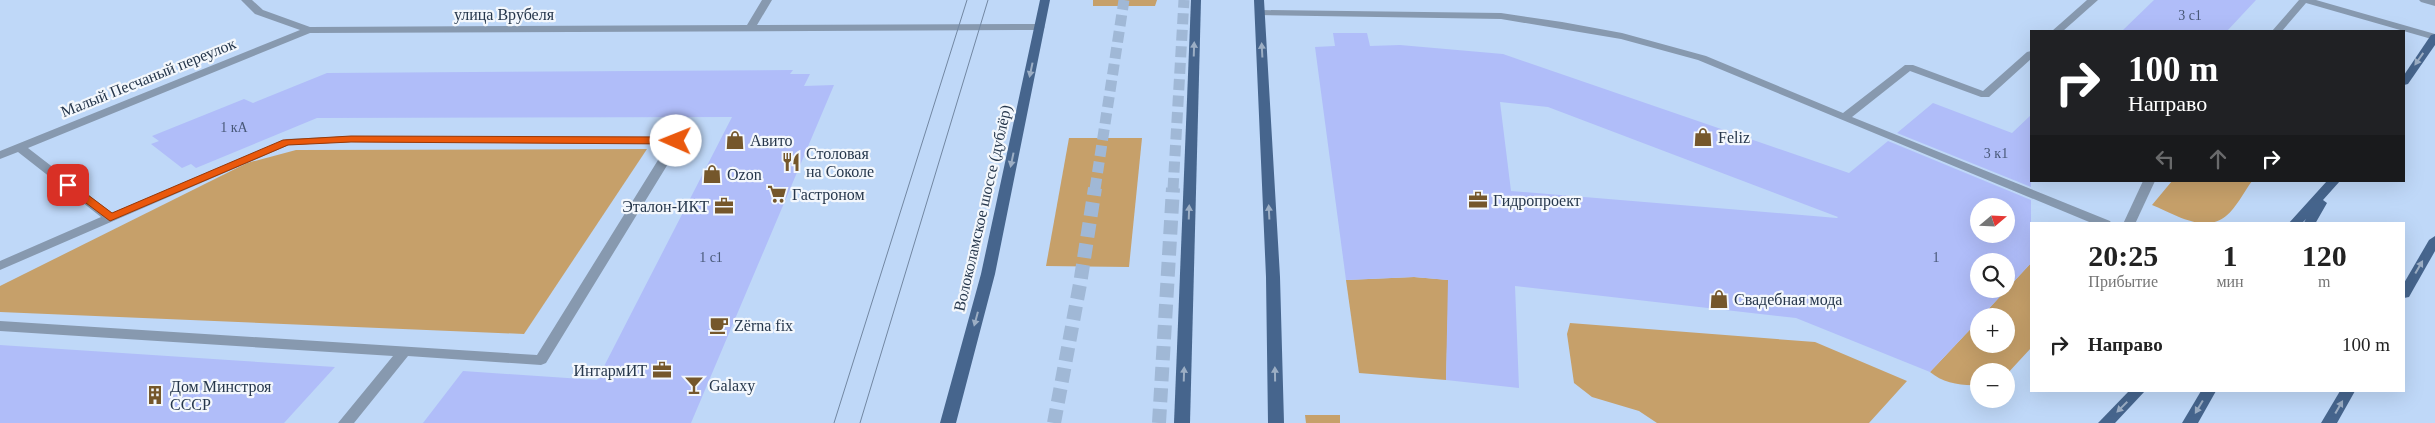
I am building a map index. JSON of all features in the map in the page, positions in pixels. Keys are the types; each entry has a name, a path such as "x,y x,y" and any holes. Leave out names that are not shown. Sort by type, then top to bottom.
{"main road":[{"name":"Волоколамское шоссе (дублёр)","path":"948,423 988,274 1045,0"},
{"path":"1182,423 1196,0"},
{"path":"1259,6 1272,277 1276,423"},
{"path":"2405,81 2435,37"},
{"path":"2296,222 2333,182"},
{"path":"2310,222 2333,182"},
{"path":"2405,292 2435,240"},
{"path":"2106,423 2137,392"},
{"path":"2190,423 2208,392"},
{"path":"2329,423 2347,392"}],"street":[{"name":"улица Врубеля","path":"246,0 259,12 309,30 1040,27"},
{"path":"751,27 768,0"},
{"path":"2058,30 2093,0"},
{"path":"2278,30 2305,0 2435,37"},
{"path":"2424,0 2435,3"},
{"path":"1259,6 1501,16 1622,36 1702,58 1844,118 2101,222"},
{"name":"Малый Песчаный переулок","path":"0,155 309,30"},
{"path":"1844,118 1909,67 1984,95 2030,55"},
{"path":"0,266 287,142 351,139 676,141 541,360 0,326"},
{"path":"19,147 110,218"},
{"path":"2130,222 2149,182"},
{"path":"346,423 404,352"}],"shaded area":[{"path":"1093,0 1157,0 1155,6 1093,6"},
{"path":"1069,138 1142,138 1129,267 1046,266"},
{"path":"647,149 524,334 0,312 0,286 247,163 296,150"},
{"path":"2171,182 2251,182 2230,213 2218,221 2189,221 2152,205"},
{"path":"2030,264 2030,349 2015,365 2015,363 1970,363 1970,385 1946,381 1930,372 1970,330 1970,353 2015,353 2015,308 1989,308 1999,298 2015,298 2015,280"},
{"path":"1414,277 1449,280 1446,380 1359,373 1346,280"},
{"path":"1570,323 1815,342 1907,381 1869,423 1657,423 1639,411 1592,397 1574,383 1567,334"},
{"path":"1305,415 1340,415 1340,423 1306,423"}],"building":[{"path":"2154,0 2256,0 2228,30 2123,30"},
{"name":"Гидропроект","path":"1333,33 1367,33 1370,46 1400,45 1503,54 1849,173 1888,141 2031,200 2030,264 2015,280 2015,253 1970,253 1970,298 1999,298 1989,308 1970,308 1970,330 1930,372 1796,318 1515,286 1519,388 1446,380 1448,280 1414,277 1346,280 1315,47 1335,46","holes":["1500,102 1548,107 1838,217 1511,191"]},
{"path":"793,70 790,74 810,74 804,86 834,85 691,423 423,423 463,371 597,380 732,117 317,118 196,168 191,164 182,168 151,144 159,141 152,136 244,99 253,103 327,73"},
{"path":"1933,103 2012,133 2030,116 2031,187 1897,133"},
{"name":"Дом Минстроя СССР","path":"0,345 335,367 284,423 0,423"}],"tunnel":[{"path":"1095,189 1124,0"},
{"path":"1173,189 1184,0"},
{"path":"1054,423 1080,284 1095,188"},
{"path":"1159,423 1173,188"}],"tram line":[{"path":"834,423 967,0"},
{"path":"860,423 988,0"}],"place":[{"name":"Feliz","path":"1703,137"},
{"name":"Авито","path":"735,140"},
{"name":"Столовая на Соколе","path":"791,162"},
{"name":"Ozon","path":"712,174"},
{"name":"Гастроном","path":"777,194"},
{"name":"Гидропроект","path":"1478,200"},
{"name":"Эталон-ИКТ","path":"724,206"},
{"name":"Свадебная мода","path":"1719,299"},
{"name":"Zёrna fix","path":"719,325"},
{"name":"ИнтармИТ","path":"662,370"},
{"name":"Galaxy","path":"694,385"},
{"name":"Дом Минстроя СССР","path":"155,395"}],"route":[{"path":"68,185 110,218 287,142 351,139 676,141"}]}
